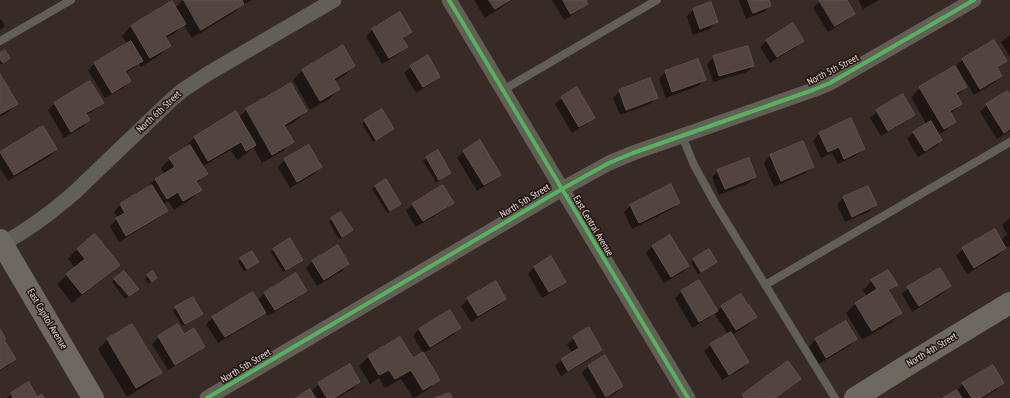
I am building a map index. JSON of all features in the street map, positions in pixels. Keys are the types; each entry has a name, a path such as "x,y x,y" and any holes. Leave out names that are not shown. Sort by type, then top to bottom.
{"street":[{"name":"North 6th Street","path":"1,243 30,226 59,206 183,90 209,73 334,0"},
{"name":"East Central Avenue","path":"449,0 688,398"},
{"name":"North 5th Street","path":"207,398 562,189 609,163 633,153 830,83 974,0"},
{"name":"East Capitol Avenue","path":"1,243 93,398"},
{"name":"North 4th Street","path":"855,398 910,362 1010,303"}],"lane":[{"path":"0,42 71,0"},
{"path":"503,90 657,0"},
{"path":"682,136 704,186 835,398"},
{"path":"765,285 1010,142"}],"building":[{"path":"184,0 242,0 244,4 201,30"},
{"path":"489,0 510,0 495,9"},
{"path":"563,0 586,0 588,4 571,14"},
{"path":"748,0 769,0 771,6 753,13"},
{"path":"819,0 847,0 855,14 835,26"},
{"path":"172,1 186,24 165,36 171,46 150,58 131,26"},
{"path":"711,2 718,22 700,29 693,9"},
{"path":"400,12 412,32 402,38 408,47 389,58 372,29"},
{"path":"793,23 804,41 777,57 766,40"},
{"path":"994,40 1007,61 997,67 1002,76 980,89 962,59"},
{"path":"131,41 143,61 125,71 131,81 112,93 94,63"},
{"path":"343,45 355,66 334,79 340,89 320,101 302,70"},
{"path":"748,46 754,66 719,76 713,56"},
{"path":"5,50 10,58 3,63 0,59 0,53"},
{"path":"428,55 440,77 423,87 410,66"},
{"path":"698,59 706,80 672,92 665,71"},
{"path":"955,66 967,87 956,93 962,104 950,111 956,122 944,129 919,87"},
{"path":"0,74 18,104 0,114"},
{"path":"650,78 658,98 626,110 619,90"},
{"path":"90,81 104,103 86,113 90,120 71,132 54,103"},
{"path":"291,83 307,111 284,125 294,142 272,155 246,109"},
{"path":"577,87 595,118 579,127 561,97"},
{"path":"1008,91 1010,94 1010,129 1004,133 986,104"},
{"path":"903,94 915,115 888,131 876,110"},
{"path":"382,109 394,129 376,140 364,120"},
{"path":"236,111 256,145 246,151 241,142 208,161 194,137"},
{"path":"851,118 865,149 844,159 839,147 828,152 819,133"},
{"path":"931,121 942,140 925,151 913,132"},
{"path":"43,126 57,149 14,175 0,152"},
{"path":"480,140 501,175 484,185 463,151"},
{"path":"803,141 814,167 781,181 770,155"},
{"path":"190,145 208,174 196,181 202,190 183,201 178,192 167,199 155,179 175,167 169,158"},
{"path":"309,145 322,167 297,182 284,159"},
{"path":"438,150 451,173 439,180 426,157"},
{"path":"749,158 756,177 725,189 717,170"},
{"path":"386,179 401,204 390,211 375,186"},
{"path":"671,184 680,203 639,223 630,205"},
{"path":"152,185 168,211 126,236 116,218 125,213 120,204"},
{"path":"443,185 454,203 423,221 412,204"},
{"path":"868,186 877,205 852,217 843,197"},
{"path":"341,212 353,230 342,237 331,218"},
{"path":"995,229 1006,248 974,268 962,248"},
{"path":"95,234 120,265 82,294 66,274 85,259 77,249"},
{"path":"670,235 689,266 671,277 652,246"},
{"path":"290,238 303,260 286,270 273,249"},
{"path":"338,245 349,264 324,280 312,261"},
{"path":"709,249 717,262 701,272 693,259"},
{"path":"252,251 259,262 247,269 240,258"},
{"path":"551,256 566,282 549,292 534,267"},
{"path":"940,268 951,286 919,306 907,287"},
{"path":"888,270 898,285 888,290 902,313 872,331 855,303 877,289 871,280"},
{"path":"124,271 139,289 129,296 114,279"},
{"path":"153,271 157,278 152,282 147,275"},
{"path":"296,273 307,291 275,310 264,293"},
{"path":"699,280 718,311 699,322 681,291"},
{"path":"496,281 506,299 478,316 467,298"},
{"path":"253,292 266,313 225,337 212,317"},
{"path":"741,294 757,317 736,330 721,306"},
{"path":"193,297 203,314 185,324 175,307"},
{"path":"450,310 461,328 430,347 419,329"},
{"path":"846,321 857,339 826,358 815,339"},
{"path":"132,324 162,373 136,388 107,339"},
{"path":"178,324 184,334 194,328 205,347 175,365 158,336"},
{"path":"589,327 602,350 568,371 561,359 579,348 573,337"},
{"path":"0,329 6,339 4,340 16,359 0,369"},
{"path":"731,332 749,362 729,375 710,344"},
{"path":"400,337 413,358 423,352 440,380 423,390 411,370 395,379 389,370 379,375 368,356"},
{"path":"605,355 623,386 606,397 588,366"},
{"path":"788,361 801,379 775,398 744,398 742,395"},
{"path":"350,364 360,382 334,398 327,398 318,383"},
{"path":"993,365 1004,383 980,398 972,398 962,383"},
{"path":"29,382 37,397 42,394 44,398 13,398 11,393"},
{"path":"310,389 315,398 296,398"},
{"path":"957,390 962,398 943,398"},
{"path":"450,393 452,398 435,398"}],"cycle path":[{"path":"449,0 688,398"},
{"path":"207,398 562,189 609,163 633,153 830,83 974,0"}]}
